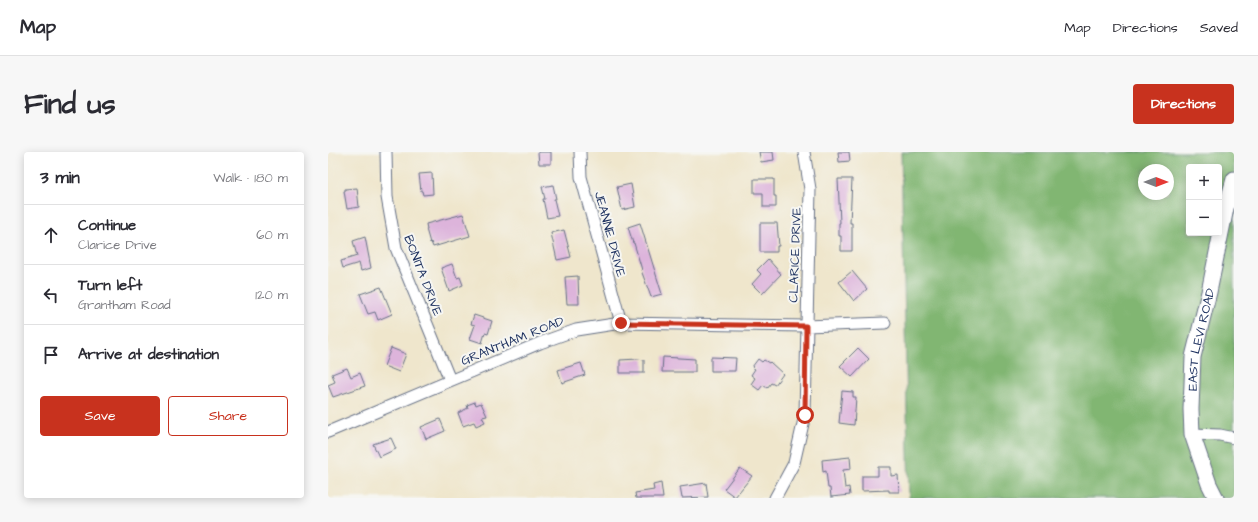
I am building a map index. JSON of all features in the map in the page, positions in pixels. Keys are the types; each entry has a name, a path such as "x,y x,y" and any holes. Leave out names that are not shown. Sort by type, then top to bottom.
{"street":[{"name":"BONITA DRIVE","path":"386,152 387,197 396,248 450,380"},
{"name":"JEANNE DRIVE","path":"580,152 581,177 621,323"},
{"name":"CLARICE DRIVE","path":"775,498 794,463 805,415 810,189 804,152"},
{"name":"EAST LEVI ROAD","path":"1216,498 1209,484 1192,434 1191,409 1193,357 1209,292 1226,208 1234,179"},
{"name":"GRANTHAM ROAD","path":"328,432 450,380 576,330 621,323 806,326 885,323"},
{"path":"1192,434 1220,435 1234,438"}],"green space":[{"path":"901,152 1234,152 1234,498 909,498"}],"building":[{"path":"538,152 551,152 551,164 539,164"},
{"path":"759,152 773,152 774,160 761,162"},
{"path":"838,152 849,152 850,161 839,162"},
{"path":"432,173 433,194 423,195 421,191 419,174"},
{"path":"754,179 774,179 774,196 776,196 776,207 763,207 763,193 754,193"},
{"path":"838,179 852,179 850,223 852,223 852,251 841,251 841,236 839,236 840,223"},
{"path":"631,184 635,207 622,210 617,187"},
{"path":"553,185 556,199 554,199 558,216 547,218 542,187"},
{"path":"357,188 359,207 347,209 344,191 345,189"},
{"path":"463,214 470,236 433,247 431,242 430,243 426,224"},
{"path":"640,223 662,294 651,297 628,227"},
{"path":"760,223 777,223 779,246 777,246 777,252 760,252"},
{"path":"564,230 571,257 557,260 551,233"},
{"path":"365,237 371,268 361,271 359,263 343,268 341,261 357,256 353,241"},
{"path":"768,259 781,274 762,294 752,284 761,274 757,270"},
{"path":"452,264 457,278 460,277 463,285 449,291 441,268"},
{"path":"852,271 867,289 854,301 839,282"},
{"path":"578,276 579,304 567,304 565,277"},
{"path":"381,287 392,314 378,320 375,312 368,314 360,294"},
{"path":"474,315 492,321 488,334 485,333 482,343 470,339 475,325 471,324"},
{"path":"391,348 406,354 399,372 384,366"},
{"path":"858,348 869,359 852,377 840,366"},
{"path":"663,357 695,359 695,372 662,372"},
{"path":"711,357 736,358 735,371 711,371"},
{"path":"758,359 762,362 764,360 769,363 770,362 783,374 775,385 771,383 767,388 763,385 759,390 751,384 755,378 751,375 755,369 752,367"},
{"path":"620,360 644,360 644,373 620,373"},
{"path":"581,363 585,375 562,383 558,370"},
{"path":"347,368 351,377 360,373 365,386 333,397 328,385 335,382 332,374"},
{"path":"842,391 853,392 853,397 856,397 854,425 839,423"},
{"path":"475,402 476,405 481,403 487,416 482,417 485,422 476,426 474,422 463,426 458,413 468,408 467,405"},
{"path":"440,419 445,431 426,439 421,427"},
{"path":"391,438 396,449 379,457 373,444"},
{"path":"850,457 851,469 843,470 845,488 849,487 850,495 831,497 830,488 828,488 826,471 823,472 822,460"},
{"path":"878,467 891,467 891,476 898,475 899,492 889,492 889,490 862,491 862,476 878,476"},
{"path":"740,468 752,476 735,497 724,489"},
{"path":"661,483 663,498 636,498 635,493 654,490 653,485"},
{"path":"706,483 708,497 682,498 680,487"}],"route":[{"path":"621,323 806,326 805,415"}]}
